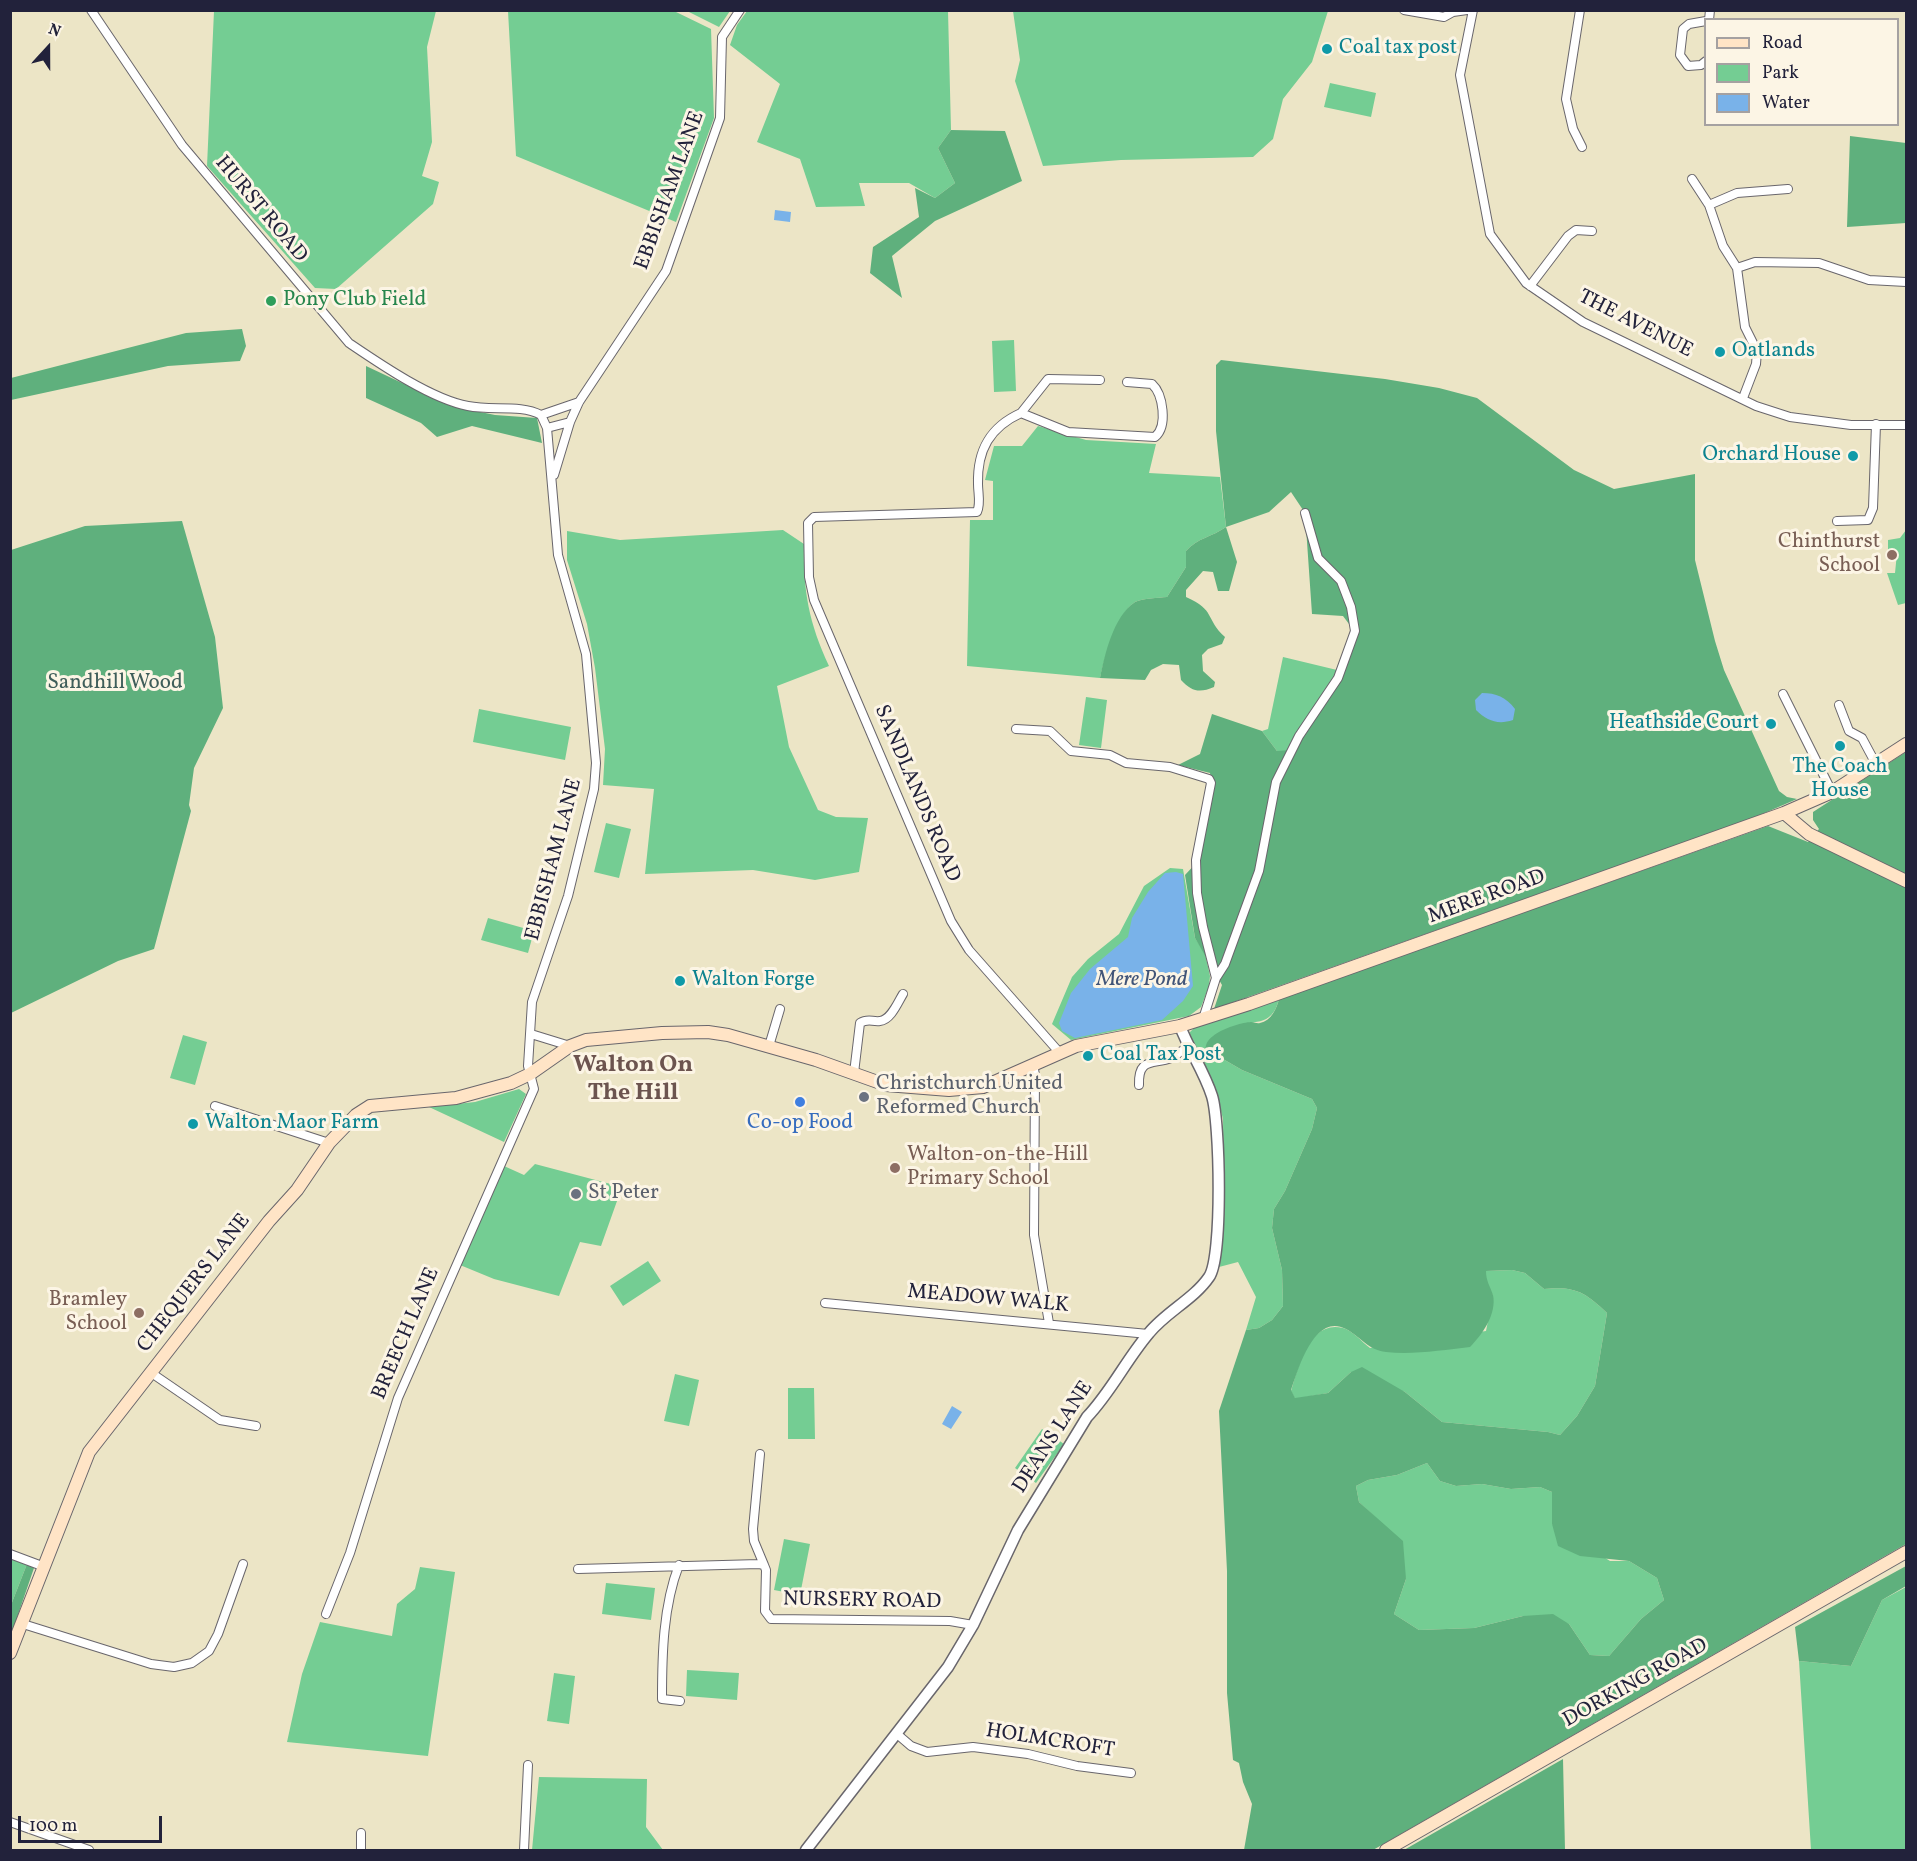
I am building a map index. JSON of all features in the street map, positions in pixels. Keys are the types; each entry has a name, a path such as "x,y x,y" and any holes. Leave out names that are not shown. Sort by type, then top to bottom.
{"main road":[{"name":"MERE ROAD","path":"570,1046 586,1040 708,1032 769,1046 886,1085 949,1090 983,1087 1059,1052 1108,1038 1180,1026 1203,1019 1784,813 1832,792 1877,766 1906,744"},
{"path":"1784,813 1809,834 1906,881"},
{"name":"CHEQUERS LANE","path":"10,1653 23,1624 42,1566 89,1452 269,1221 297,1190 329,1143 356,1115 370,1106 456,1098 511,1083 530,1074 570,1046"},
{"name":"DORKING ROAD","path":"1386,1851 1906,1552"}],"street":[{"name":"HURST ROAD","path":"91,10 182,145 349,343 383,366 465,406 490,410 530,409 541,415"},
{"name":"EBBISHAM LANE","path":"552,481 570,422 579,402 666,271 720,118 722,37 740,10"},
{"path":"1404,10 1444,17 1453,12 1467,10"},
{"name":"THE AVENUE","path":"1473,10 1460,75 1490,234 1530,286 1582,322 1756,406 1791,417 1851,425 1906,425"},
{"path":"1580,10 1566,99 1573,129 1582,147"},
{"path":"1704,21 1689,24 1683,29 1680,55 1688,66 1704,63"},
{"path":"1692,179 1709,205 1723,246 1737,268 1745,327 1757,351 1756,363 1743,398"},
{"path":"1709,205 1737,193 1788,189"},
{"path":"1530,286 1568,236 1576,230 1592,231"},
{"path":"1737,268 1755,262 1819,263 1869,280 1906,282"},
{"path":"1100,380 1048,379 1021,413 1068,432 1155,437 1160,430 1162,404 1156,388 1152,384 1127,382"},
{"path":"541,415 579,402"},
{"name":"SANDLANDS ROAD","path":"1021,413 1005,420 996,428 982,449 978,480 979,509 974,513 809,519 809,577 814,600 951,921 969,950 1059,1052"},
{"name":"EBBISHAM LANE","path":"530,1074 528,1066 532,1002 568,896 594,789 596,763 586,654 558,555 547,428 541,415"},
{"path":"547,428 570,422"},
{"path":"1837,521 1868,520 1873,508 1876,424"},
{"path":"1203,1019 1216,978 1225,964 1259,871 1276,782 1299,736 1338,678 1355,632 1351,607 1341,581 1317,558 1305,513"},
{"path":"1783,694 1832,792"},
{"path":"1839,705 1849,731 1862,738 1877,766"},
{"path":"1016,729 1050,731 1071,751 1110,754 1126,763 1170,767 1209,779 1196,860 1196,882 1203,927 1216,978"},
{"path":"854,1073 860,1023 866,1019 882,1021 889,1017 903,994"},
{"path":"769,1046 780,1009"},
{"name":"DEANS LANE","path":"806,1851 948,1667 973,1625 1018,1530 1064,1451 1148,1334 1211,1275 1218,1205 1216,1116 1203,1073 1188,1047 1180,1026"},
{"path":"531,1034 570,1046"},
{"path":"1139,1084 1139,1070 1143,1066 1174,1057 1188,1047"},
{"path":"1033,1064 1035,1085 1034,1235 1049,1323"},
{"name":"BREECH LANE","path":"326,1614 350,1553 395,1406 534,1089 530,1074"},
{"path":"215,1106 329,1143"},
{"name":"MEADOW WALK","path":"825,1303 1148,1334"},
{"path":"150,1372 220,1420 256,1426"},
{"name":"NURSERY ROAD","path":"760,1454 753,1541 766,1570 765,1611 771,1619 950,1621 973,1625"},
{"path":"10,1554 42,1566"},
{"path":"23,1624 151,1664 174,1667 183,1665 209,1651 218,1634 243,1564"},
{"path":"679,1565 669,1591 662,1699 680,1701"},
{"name":"NURSERY ROAD","path":"578,1569 679,1565 764,1565"},
{"name":"HOLMCROFT","path":"897,1734 911,1746 927,1752 973,1747 1028,1754 1077,1766 1131,1773"},
{"path":"524,1851 528,1765"},
{"path":"10,1822 89,1851"},
{"path":"361,1833 361,1851"}],"green space":[{"path":"1013,10 1328,11 1312,62 1283,99 1273,139 1253,157 1121,160 1043,166 1015,81 1020,60"},
{"path":"214,11 436,11 427,47 432,142 422,176 439,182 433,204 336,289 315,288 207,166"},
{"path":"508,11 674,11 711,29 714,118 676,222 516,156"},
{"path":"687,11 730,11 719,27"},
{"path":"747,11 948,11 951,130 938,148 955,183 935,198 909,183 859,183 865,206 816,207 800,159 757,142 780,84 730,45 737,25"},
{"path":"1330,83 1376,93 1371,117 1324,107"},
{"path":"951,130 1005,131 1022,181 935,221 892,256 902,298 870,273 873,247 919,217 915,188 935,198 955,183 938,148"},
{"path":"1850,136 1906,143 1906,223 1847,227"},
{"path":"242,329 246,346 240,361 168,366 11,400 11,378 186,333"},
{"path":"1014,340 1016,391 994,392 992,341"},
{"path":"1221,360 1385,379 1439,388 1477,398 1574,470 1614,489 1695,474 1695,560 1724,670 1779,791 1787,797 1797,799 1753,818 1214,1009 1222,985 1195,938 1185,875 1199,860 1213,789 1210,773 1178,765 1200,754 1212,714 1262,731 1277,751 1291,750 1338,678 1355,632 1343,616 1312,614 1305,513 1291,492 1269,512 1226,527 1216,431 1216,365"},
{"path":"366,366 451,406 495,415 537,418 542,443 472,426 437,437 421,423 366,398"},
{"path":"1038,426 1086,440 1156,444 1149,473 1220,477 1226,527 1195,543 1186,551 1186,567 1167,597 1138,601 1128,608 1112,637 1100,678 967,666 970,520 993,520 993,481 985,480 994,446 1022,446"},
{"name":"Sandhill Wood","path":"182,521 215,637 223,708 194,768 189,805 191,811 154,949 118,961 11,1013 11,550 85,526"},
{"path":"1226,527 1237,562 1229,591 1218,591 1213,572 1203,571 1186,590 1186,597 1202,606 1225,637 1222,644 1208,649 1202,655 1203,671 1215,682 1214,687 1200,691 1189,687 1181,680 1179,665 1163,664 1151,670 1145,680 1100,678 1111,637 1127,609 1138,601 1167,597 1186,567 1186,551 1195,543"},
{"path":"783,530 804,544 806,592 812,621 829,666 777,686 789,747 818,810 836,817 868,818 859,872 815,880 753,870 645,874 654,789 603,785 605,749 595,668 587,624 567,560 567,531 620,540"},
{"path":"1906,530 1906,603 1898,605 1887,573 1895,573 1897,553 1888,552 1888,540 1900,538"},
{"path":"1283,657 1337,670 1338,678 1291,751 1277,751 1262,731 1268,729"},
{"path":"1086,697 1107,700 1101,748 1079,745"},
{"path":"479,709 571,727 565,760 473,742"},
{"path":"1906,752 1906,1544 1373,1850 1244,1850 1252,1804 1243,1782 1239,1763 1233,1760 1227,1693 1227,1571 1219,1411 1246,1330 1259,1328 1272,1320 1283,1306 1282,1270 1272,1228 1274,1209 1285,1191 1312,1129 1317,1108 1312,1099 1242,1070 1223,1059 1213,1060 1207,1052 1206,1045 1217,1033 1235,1025 1264,1022 1275,1010 1279,999 1768,826 1808,842 1819,829 1813,820 1813,812","holes":["1512,1270 1525,1273 1544,1289 1572,1290 1586,1295 1607,1313 1595,1386 1577,1416 1560,1435 1442,1422 1405,1392 1362,1367 1351,1372 1328,1393 1295,1398 1291,1390 1309,1346 1325,1329 1335,1326 1346,1329 1369,1346 1386,1352 1417,1353 1470,1347 1484,1330 1493,1309 1493,1295 1487,1281 1486,1271","1427,1463 1440,1481 1456,1486 1482,1484 1511,1489 1540,1487 1552,1492 1552,1524 1558,1546 1580,1556 1629,1561 1657,1578 1664,1600 1641,1619 1609,1656 1590,1655 1569,1624 1553,1614 1523,1616 1474,1628 1419,1630 1394,1614 1406,1579 1403,1541 1359,1502 1356,1486 1368,1480 1397,1475"]},
{"path":"606,823 631,829 619,878 594,872"},
{"name":"Mere Pond","path":"1170,868 1183,869 1195,938 1205,953 1210,976 1209,986 1201,1007 1189,1016 1071,1040 1052,1024 1072,977 1088,959 1119,934 1144,886"},
{"path":"488,918 534,931 528,953 481,940"},
{"path":"1279,999 1276,1009 1266,1019 1231,1029 1213,1060 1223,1059 1242,1070 1312,1099 1317,1108 1312,1129 1285,1191 1274,1209 1272,1228 1282,1270 1283,1306 1272,1320 1259,1328 1246,1330 1256,1297 1238,1262 1219,1267 1224,1211 1223,1119 1216,1091 1199,1050 1189,1039 1189,1033 1196,1026"},
{"path":"183,1035 207,1042 195,1085 170,1078"},
{"path":"519,1089 526,1094 504,1142 429,1107 475,1102"},
{"path":"535,1164 622,1187 601,1246 580,1242 559,1296 494,1279 460,1265 504,1166 524,1175"},
{"path":"648,1261 661,1281 623,1306 610,1286"},
{"path":"1512,1270 1525,1273 1544,1289 1572,1290 1586,1295 1607,1313 1595,1386 1577,1416 1560,1435 1442,1422 1405,1392 1351,1372 1328,1393 1295,1399 1291,1391 1297,1370 1313,1338 1322,1331 1331,1327 1346,1329 1370,1348 1486,1331 1493,1296 1486,1281 1486,1271"},
{"path":"675,1374 699,1380 689,1426 664,1421"},
{"path":"788,1388 814,1388 815,1439 788,1439"},
{"path":"1042,1429 1064,1444 1036,1483 1015,1468"},
{"path":"1427,1463 1440,1481 1456,1486 1482,1484 1511,1489 1540,1487 1552,1492 1552,1524 1610,1561 1629,1561 1657,1578 1664,1600 1641,1619 1609,1656 1590,1655 1569,1624 1523,1616 1474,1628 1419,1630 1394,1614 1406,1579 1375,1517 1359,1502 1356,1486 1368,1480 1397,1475"},
{"path":"784,1539 810,1544 800,1595 774,1590"},
{"path":"11,1558 27,1564 11,1605"},
{"path":"27,1564 34,1568 11,1635 11,1605"},
{"path":"1906,1566 1906,1586 1882,1600 1851,1666 1799,1661 1795,1627"},
{"path":"420,1567 455,1572 428,1756 287,1742 302,1674 320,1622 392,1636 397,1604 415,1589"},
{"path":"606,1583 655,1588 651,1620 602,1614"},
{"path":"1906,1587 1906,1850 1811,1850 1799,1661 1851,1666 1882,1600"},
{"path":"687,1670 739,1673 737,1700 686,1696"},
{"path":"554,1673 575,1676 569,1724 547,1721"},
{"path":"1563,1759 1565,1850 1404,1850"},
{"path":"539,1777 647,1779 646,1827 663,1850 532,1850"}],"water":[{"path":"775,210 791,212 790,222 774,220"},
{"path":"1482,693 1496,695 1508,701 1515,709 1513,720 1498,722 1480,714 1476,710 1475,700"},
{"name":"Mere Pond","path":"1165,873 1183,874 1193,986 1183,1001 1162,1020 1075,1038 1062,1031 1059,1023 1071,993 1090,969 1128,937 1132,918 1148,892"},
{"path":"952,1406 962,1412 951,1429 942,1424"}],"place":[{"name":"Coal tax post","path":"1327,49"},
{"name":"Pony Club Field","path":"271,301"},
{"name":"Oatlands","path":"1720,352"},
{"name":"Orchard House","path":"1853,456"},
{"name":"Chinthurst School","path":"1892,555"},
{"name":"Heathside Court","path":"1771,724"},
{"name":"The Coach House","path":"1840,746"},
{"name":"Walton Forge","path":"680,981"},
{"name":"Coal Tax Post","path":"1088,1056"},
{"name":"Christchurch United Reformed Church","path":"864,1097"},
{"name":"Co-op Food","path":"800,1102"},
{"name":"Walton Maor Farm","path":"193,1124"},
{"name":"Walton-on-the-Hill Primary School","path":"895,1168"},
{"name":"St Peter","path":"576,1194"},
{"name":"Bramley School","path":"139,1313"}],"district":[{"name":"Walton On The Hill","path":"633,1081"}]}
